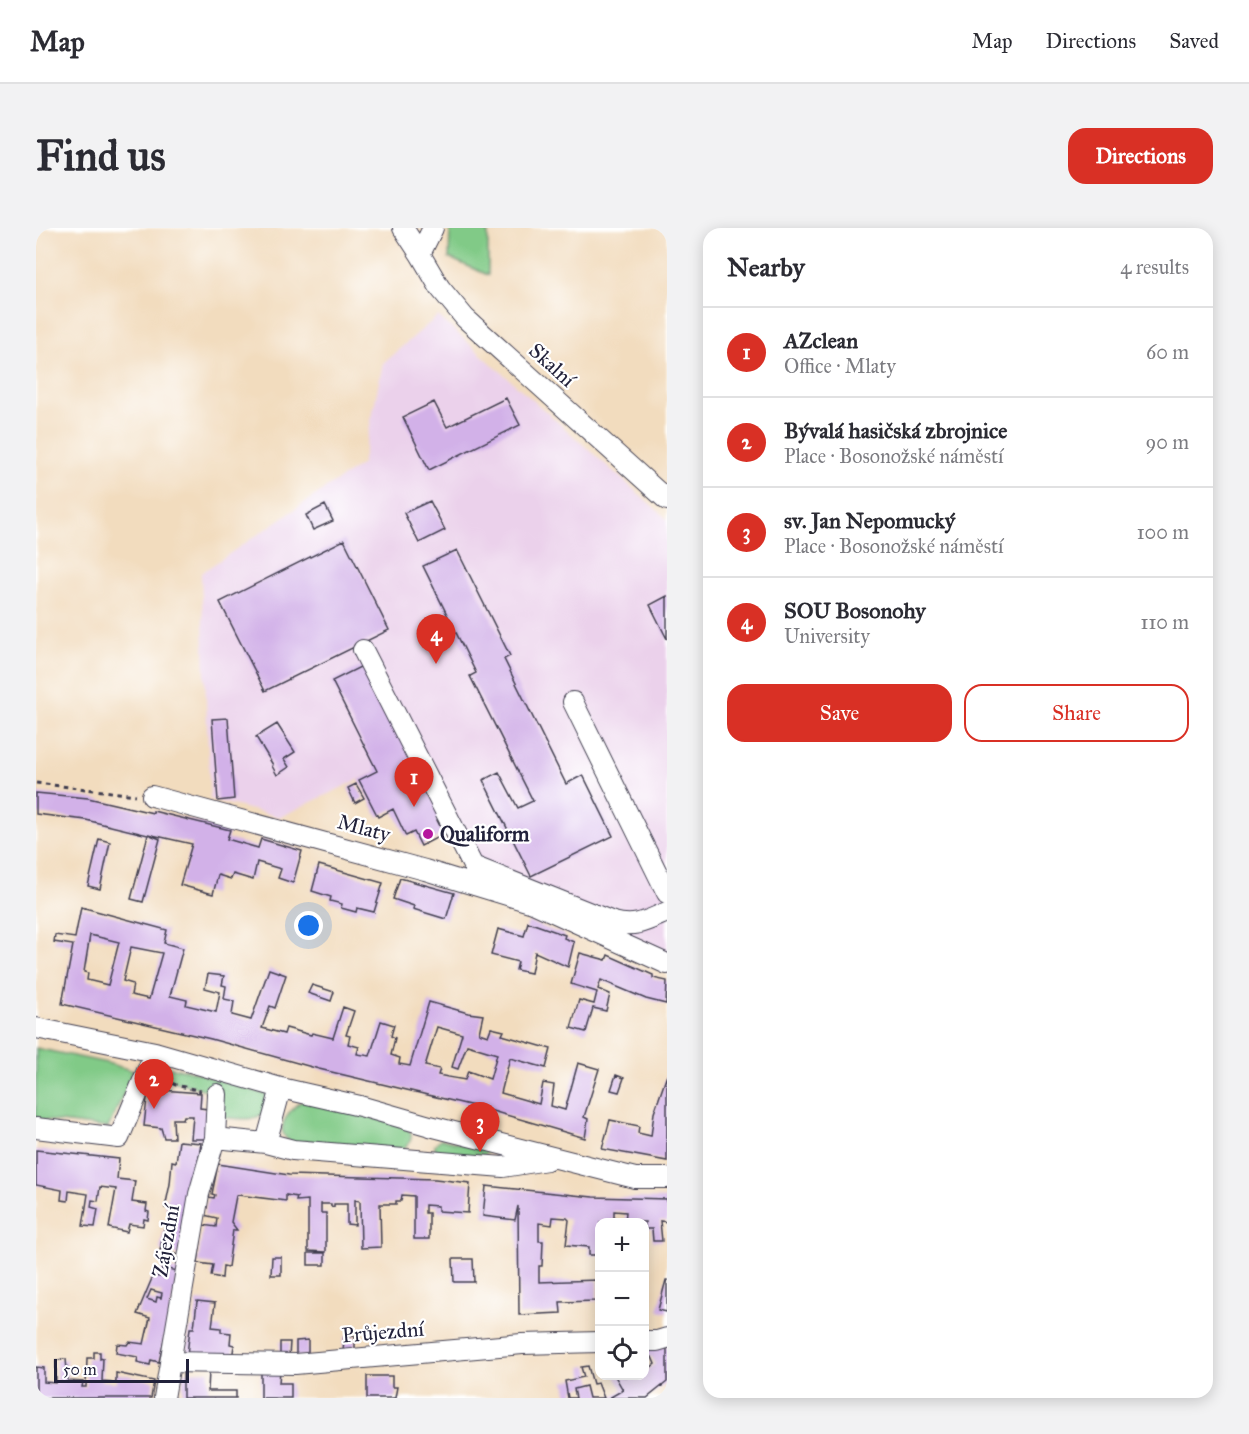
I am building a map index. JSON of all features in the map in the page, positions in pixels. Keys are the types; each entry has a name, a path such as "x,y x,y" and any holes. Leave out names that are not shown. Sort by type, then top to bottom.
{"street":[{"name":"Skalní","path":"403,228 440,288 465,318 667,500"},
{"path":"420,254 434,228"},
{"path":"363,650 473,866 627,926 642,924 667,912"},
{"path":"573,702 667,893"},
{"name":"Mlaty","path":"152,796 425,870 533,903 667,964"},
{"path":"36,1029 52,1030 155,1052 281,1088 360,1106 635,1178 667,1178"},
{"path":"36,1128 120,1138 155,1052"},
{"path":"266,1143 281,1088"},
{"name":"Zájezdní","path":"164,1398 199,1194 215,1138 217,1094"},
{"path":"423,1160 430,1126"},
{"path":"215,1138 266,1143 293,1150 503,1167 556,1158"},
{"path":"649,1341 667,1338"},
{"name":"Průjezdní","path":"170,1362 295,1364 522,1344 595,1342"}],"path":[{"path":"36,783 152,796"},
{"path":"176,1085 217,1094"}],"shaded area":[{"path":"438,316 667,519 667,952 462,864 410,755 280,817 210,799 201,573 362,464 383,363"}],"green space":[{"path":"450,228 488,228 488,275 449,258"},
{"path":"36,1048 134,1071 108,1128 36,1119"},
{"path":"164,1067 187,1070 271,1096 269,1105 265,1112 253,1118 220,1117 221,1094 160,1076"},
{"path":"304,1100 405,1126 411,1133 410,1141 400,1150 305,1141 302,1145 295,1144 284,1135 283,1124 294,1107"},
{"path":"441,1139 489,1151 478,1159 436,1153 435,1145"}],"building":[{"path":"506,398 520,425 429,470 403,417 434,402 447,427"},
{"path":"430,501 445,530 419,543 404,513"},
{"path":"325,505 333,521 313,530 306,515"},
{"path":"344,540 389,630 265,691 220,602"},
{"path":"457,550 510,656 504,659 566,784 583,775 613,836 531,876 483,780 499,772 518,808 533,801 470,676 476,673 423,566"},
{"path":"667,596 667,639 650,605"},
{"path":"368,663 441,818 437,820 444,834 421,846 414,832 406,836 393,809 378,817 359,780 377,771 332,681"},
{"path":"228,718 234,799 218,801 212,719"},
{"path":"277,724 295,752 284,759 289,767 277,775 256,737"},
{"path":"356,784 364,798 355,803 348,788"},
{"path":"36,793 88,798 153,813 153,811 230,830 227,839 258,848 261,839 302,851 293,883 278,878 281,869 257,862 253,880 233,874 231,879 218,875 213,894 180,885 192,844 148,834 160,839 143,902 131,899 148,835 86,820 36,814"},
{"path":"99,839 110,842 100,889 88,886"},
{"path":"319,865 383,883 374,912 357,908 356,912 341,908 342,904 330,901 331,897 312,891"},
{"path":"400,878 454,893 446,919 413,909 414,906 393,899"},
{"path":"81,907 167,930 164,943 183,948 170,996 187,1000 186,1005 216,1012 220,992 205,988 208,974 224,976 222,985 226,986 224,999 234,1001 232,1015 251,1020 269,969 286,975 275,1008 270,1006 262,1028 284,1034 286,1028 333,1038 343,1007 354,1011 346,1035 350,1036 348,1044 359,1047 357,1054 370,1056 381,1021 394,1025 391,1036 395,1038 391,1055 400,1058 399,1064 410,1066 429,1002 483,1015 479,1033 488,1036 491,1028 504,1031 502,1035 551,1049 546,1068 510,1058 501,1093 539,1104 543,1083 554,1085 551,1106 565,1110 578,1063 599,1069 584,1117 588,1119 585,1138 482,1108 319,1069 211,1039 62,1004 73,945 54,942 55,935 75,938","holes":["90,935 119,942 108,985 87,980 88,973 84,972","131,947 162,953 149,999 131,995 133,984 123,981","437,1027 462,1034 452,1067 458,1069 467,1045 497,1054 490,1079 468,1071 465,1080 448,1077 438,1075 440,1069 425,1066"]},
{"path":"528,922 565,935 564,938 574,942 568,967 535,952 531,973 516,970 518,962 491,955 498,929 524,936"},
{"path":"580,953 606,960 608,955 653,975 653,978 667,981 666,1004 646,999 601,980 598,989 610,994 606,1011 593,1008 586,1032 571,1028 579,1000 594,1004 597,992 571,984"},
{"path":"312,985 334,992 331,1001 308,993"},
{"path":"616,1075 624,1078 619,1092 611,1090"},
{"path":"667,1075 667,1161 602,1149 610,1120 639,1126 638,1133 651,1136 654,1113"},
{"path":"148,1089 201,1093 200,1108 208,1109 206,1139 191,1139 193,1116 173,1119 174,1138 164,1138 161,1128 144,1126"},
{"path":"179,1141 201,1143 182,1256 160,1250 164,1230 168,1231 171,1209 165,1208 172,1161 176,1162"},
{"path":"36,1150 119,1159 117,1179 135,1181 132,1202 147,1204 148,1220 144,1219 143,1226 129,1224 127,1232 109,1228 116,1189 100,1187 98,1201 92,1200 91,1207 98,1209 95,1227 83,1226 88,1194 69,1191 68,1201 61,1200 62,1190 36,1185"},
{"path":"218,1164 289,1175 435,1179 470,1183 468,1213 438,1211 438,1206 425,1205 425,1213 429,1213 429,1239 414,1239 414,1196 402,1195 401,1201 396,1201 396,1204 380,1204 381,1247 361,1248 360,1201 355,1200 355,1225 347,1224 347,1204 334,1204 334,1207 331,1204 321,1204 321,1213 326,1213 326,1252 308,1251 308,1200 296,1201 297,1197 286,1195 286,1201 238,1195 231,1222 237,1230 233,1230 228,1267 223,1266 222,1278 211,1276 213,1265 198,1263 203,1225 216,1227 217,1218 204,1215 208,1197 214,1198 215,1195 212,1194"},
{"path":"486,1186 593,1197 667,1199 667,1222 660,1221 662,1241 653,1241 652,1229 649,1229 649,1218 625,1218 626,1212 614,1211 614,1218 595,1218 595,1255 589,1255 589,1247 566,1245 569,1220 567,1218 553,1217 552,1225 539,1223 539,1241 543,1241 539,1282 595,1280 595,1301 560,1302 561,1313 519,1315 518,1206 515,1220 483,1216"},
{"path":"308,1253 325,1253 325,1265 308,1265"},
{"path":"272,1257 281,1257 281,1275 271,1275"},
{"path":"453,1259 473,1259 474,1282 454,1282"},
{"path":"162,1268 179,1271 159,1362 151,1360 150,1365 137,1362 138,1357 116,1353 117,1344 127,1345 129,1342 144,1344 150,1318 137,1314 153,1276 160,1277","holes":["151,1290 162,1293 161,1298 157,1297 156,1302 147,1299"]},
{"path":"667,1280 667,1312 658,1310"},
{"path":"197,1301 215,1303 212,1327 221,1328 221,1332 231,1333 230,1344 234,1345 232,1360 187,1355 190,1328 194,1328"},
{"path":"355,1336 355,1352 343,1353 344,1337"},
{"path":"308,1340 308,1356 296,1357 296,1341"},
{"path":"280,1342 290,1342 289,1357 280,1358"},
{"path":"667,1346 667,1382 647,1398 609,1398 623,1390 617,1380 649,1380 649,1369 655,1364 652,1357 649,1357 649,1348"},
{"path":"94,1352 100,1352 100,1359 103,1358 102,1381 116,1382 116,1373 154,1381 151,1398 36,1398 36,1367 44,1368 44,1382 56,1383 56,1360 66,1359 68,1381 83,1382 82,1387 86,1387 87,1358 94,1358"},
{"path":"588,1366 593,1384 598,1383 604,1398 589,1398 586,1386 574,1389 576,1398 568,1398 565,1381 584,1377 581,1367"},
{"path":"280,1370 279,1383 291,1383 291,1398 261,1398 261,1372"},
{"path":"209,1371 208,1391 236,1391 236,1398 183,1398 183,1372"},
{"path":"367,1376 392,1376 392,1387 397,1387 395,1398 367,1398"}],"place":[{"name":"SOU Bosonohy","path":"436,664"},
{"name":"AZclean","path":"414,807"},
{"name":"Qualiform","path":"428,834"},
{"name":"Bývalá hasičská zbrojnice","path":"154,1109"},
{"name":"sv. Jan Nepomucký","path":"480,1152"}]}
